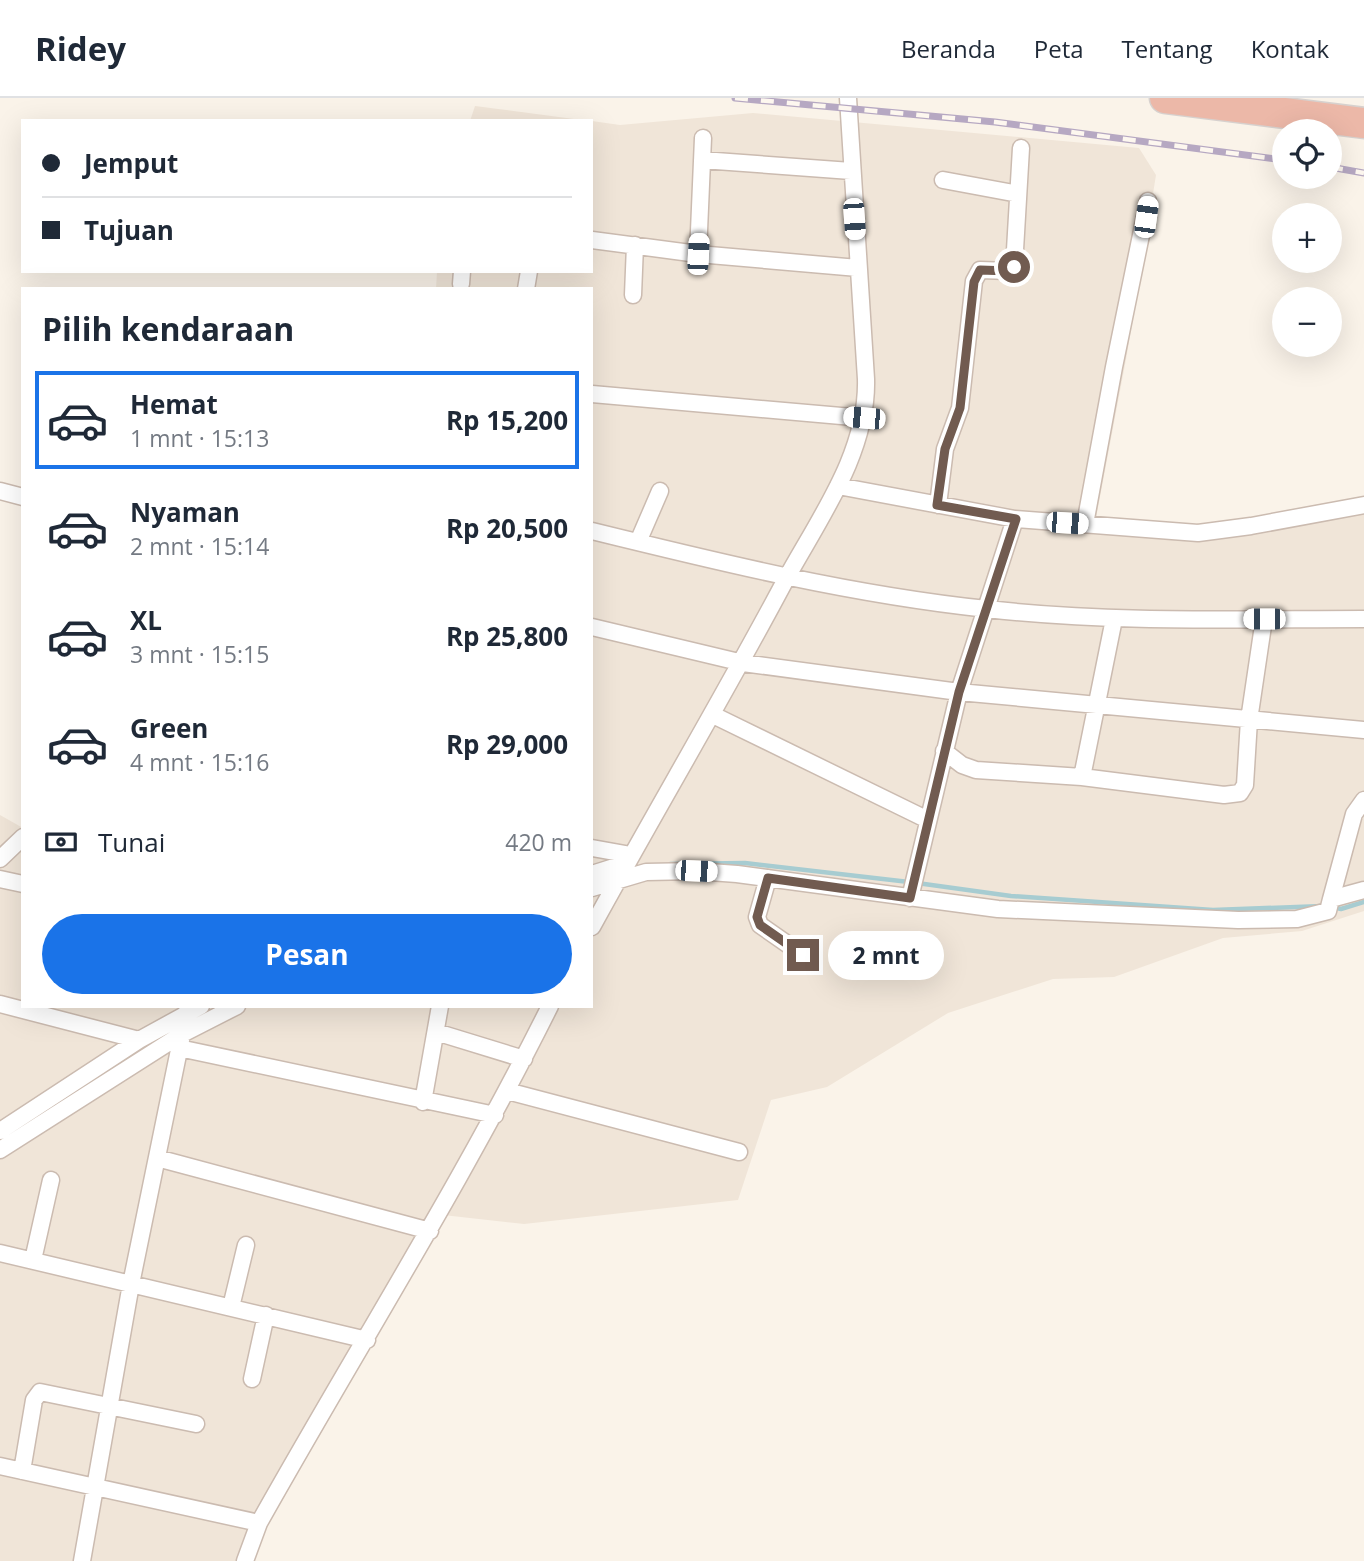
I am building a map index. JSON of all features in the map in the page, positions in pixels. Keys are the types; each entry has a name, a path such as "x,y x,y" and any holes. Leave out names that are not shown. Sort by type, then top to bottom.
{"highway":[{"path":"1165,98 1364,123"}],"street":[{"path":"593,925 743,663 838,486 864,418 866,379 848,98"},
{"path":"698,254 703,138"},
{"path":"937,505 945,449 960,408 974,282 980,270 1010,271 1014,267 1021,148"},
{"path":"702,160 851,171"},
{"path":"943,180 1017,194"},
{"path":"1085,524 1114,367 1138,264 1148,201"},
{"path":"593,240 698,254 858,268"},
{"path":"633,295 635,245"},
{"path":"593,394 864,418"},
{"path":"838,486 1016,519 1160,531 1220,531 1364,505"},
{"path":"0,491 21,496"},
{"path":"638,542 660,491"},
{"path":"913,888 959,692 1016,519"},
{"path":"593,531 787,578 986,609 1114,619 1364,619"},
{"path":"1082,777 1114,619"},
{"path":"944,751 962,765 976,769 1082,777 1232,796 1240,793 1245,785 1249,720 1264,619"},
{"path":"593,627 743,663 959,692 1364,730"},
{"path":"713,715 928,820"},
{"path":"1329,904 1354,814 1364,800"},
{"path":"0,859 21,839"},
{"path":"593,849 624,868 646,873 673,871 913,888 998,909 1238,920 1297,919 1364,890"},
{"path":"593,874 624,868"},
{"path":"593,887 624,868"},
{"path":"768,878 757,917 760,925 803,955"},
{"path":"0,879 21,884"},
{"path":"0,1004 139,1040"},
{"path":"0,1130 139,1040 231,1008"},
{"path":"423,1101 440,1008"},
{"path":"245,1561 259,1522 430,1231 495,1115 549,1008"},
{"path":"186,1022 423,1101 495,1115"},
{"path":"0,1150 186,1022"},
{"path":"82,1561 131,1284 186,1022"},
{"path":"436,1032 524,1059"},
{"path":"507,1091 739,1152"},
{"path":"157,1158 430,1231"},
{"path":"33,1260 51,1180"},
{"path":"231,1307 246,1245"},
{"path":"0,1253 367,1340"},
{"path":"252,1378 266,1315"},
{"path":"22,1471 34,1400 40,1392 196,1424"},
{"path":"0,1466 259,1522"}],"shaded area":[{"path":"475,106 574,119 471,119"},
{"path":"753,113 1139,148 1156,175 1127,354 1096,518 1218,526 1330,502 1364,502 1364,911 1302,931 1223,938 1114,977 1053,979 948,1013 827,1087 771,1100 738,1200 524,1224 443,1215 245,1561 0,1561 0,815 21,827 21,1008 593,1008 593,287 436,287 437,273 593,273 593,121 620,125"}],"waterway":[{"path":"670,864 745,863 909,882"},
{"path":"917,883 1011,896 1213,910 1323,906"},
{"path":"1332,907 1341,909 1364,902"},
{"path":"0,1140 177,1028"}],"railway":[{"path":"735,98 995,122 1272,158"},
{"path":"1342,169 1364,173"}],"route":[{"path":"803,955 760,925 757,917 768,878 910,898 959,692 1016,519 937,505 945,449 960,408 970,341 974,282 980,270 986,268 1010,271 1014,267"}]}
